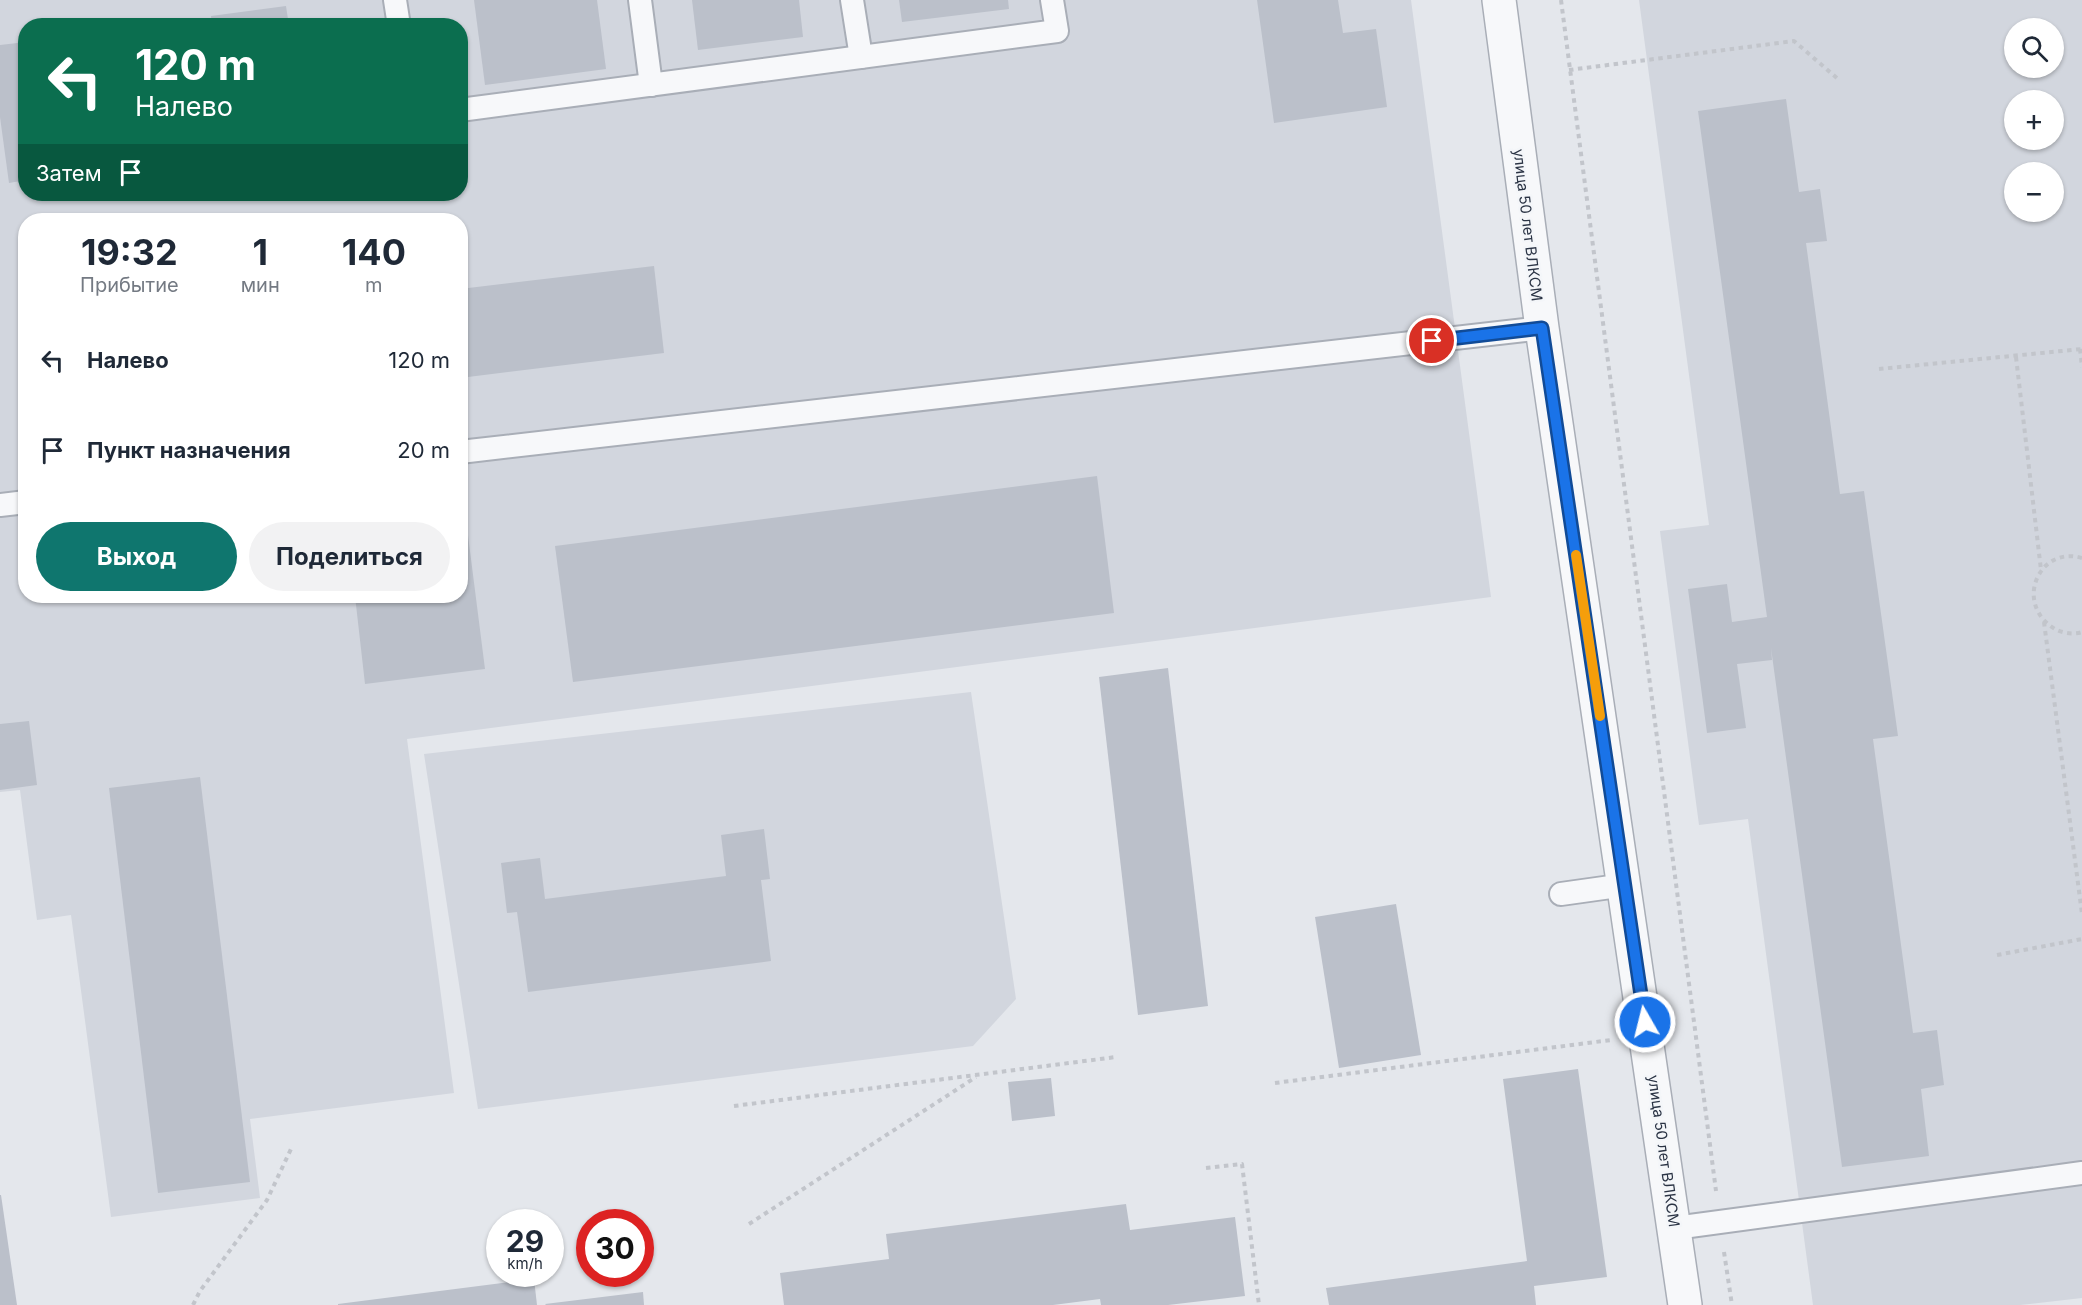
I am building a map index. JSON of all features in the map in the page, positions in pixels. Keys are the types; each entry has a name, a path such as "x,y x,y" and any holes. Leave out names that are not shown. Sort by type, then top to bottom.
{"street":[{"name":"улица 50 лет ВЛКСМ","path":"1499,0 1542,328 1685,1305"}],"lane":[{"path":"395,0 398,18"},
{"path":"640,0 651,85"},
{"path":"852,0 861,57"},
{"path":"468,109 1057,31 1052,0"},
{"path":"468,451 1542,328"},
{"path":"0,505 18,503"},
{"path":"1561,894 1625,885"},
{"path":"1675,1228 2082,1173"}],"path":[{"path":"1561,0 1732,1305"},
{"path":"1569,70 1794,41 1838,79"},
{"path":"1879,369 2081,349 2082,367"},
{"path":"2016,357 2041,570"},
{"path":"2082,558 2074,556 2056,559 2041,570 2033,587 2034,606 2044,622 2082,914"},
{"path":"2044,622 2060,632 2082,632"},
{"path":"1997,955 2082,939"},
{"path":"1275,1083 1611,1040"},
{"path":"734,1106 1116,1058"},
{"path":"749,1224 979,1075"},
{"path":"193,1305 200,1291 267,1200 291,1149"},
{"path":"1206,1168 1242,1164 1259,1305"}],"shaded area":[{"path":"0,0 1411,0 1491,597 407,739 454,1093 250,1119 260,1198 111,1217 71,915 37,920 20,790 0,792"},
{"path":"1639,0 2082,0 2082,1298 2020,1305 1813,1305 1748,819 1699,825 1660,531 1709,525"},
{"path":"971,692 1016,999 973,1046 478,1109 424,754"}],"building":[{"path":"474,0 597,0 606,69 485,85"},
{"path":"692,0 799,0 803,37 698,50"},
{"path":"899,0 1008,0 1009,9 902,22"},
{"path":"1257,0 1338,0 1343,33 1376,29 1387,107 1274,123"},
{"path":"286,6 288,18 211,18 211,16"},
{"path":"18,43 18,181 9,183 0,117 0,45"},
{"path":"1786,99 1799,192 1820,189 1827,241 1806,243 1840,494 1864,491 1898,736 1873,739 1913,1033 1937,1030 1944,1085 1921,1089 1929,1156 1842,1167 1771,648 1772,660 1737,664 1746,728 1707,733 1688,589 1727,584 1732,622 1767,617 1698,111"},
{"path":"654,266 664,353 468,377 468,288"},
{"path":"1097,476 1114,613 573,682 555,546"},
{"path":"468,535 485,669 365,684 356,603 468,603"},
{"path":"1168,668 1208,1006 1138,1015 1099,677"},
{"path":"29,721 37,785 0,790 0,724"},
{"path":"200,777 250,1182 158,1193 109,788"},
{"path":"764,829 770,879 761,880 771,961 528,992 517,912 507,913 501,863 540,858 545,899 726,876 721,835"},
{"path":"1396,904 1421,1055 1339,1068 1315,917"},
{"path":"1578,1069 1607,1277 1534,1286 1536,1305 1329,1305 1326,1288 1527,1261 1503,1079"},
{"path":"1051,1078 1055,1116 1012,1121 1008,1082"},
{"path":"1,1195 17,1305 0,1305"},
{"path":"1126,1204 1130,1230 1235,1217 1245,1296 1168,1305 1101,1305 1100,1299 1053,1305 784,1305 780,1273 889,1259 886,1234"},
{"path":"486,1285 486,1287 535,1287 537,1305 338,1305"},
{"path":"643,1292 644,1305 545,1304"}],"slow traffic":[{"path":"1576,555 1600,716"}],"route":[{"path":"1432,341 1542,328 1645,1022"}]}
